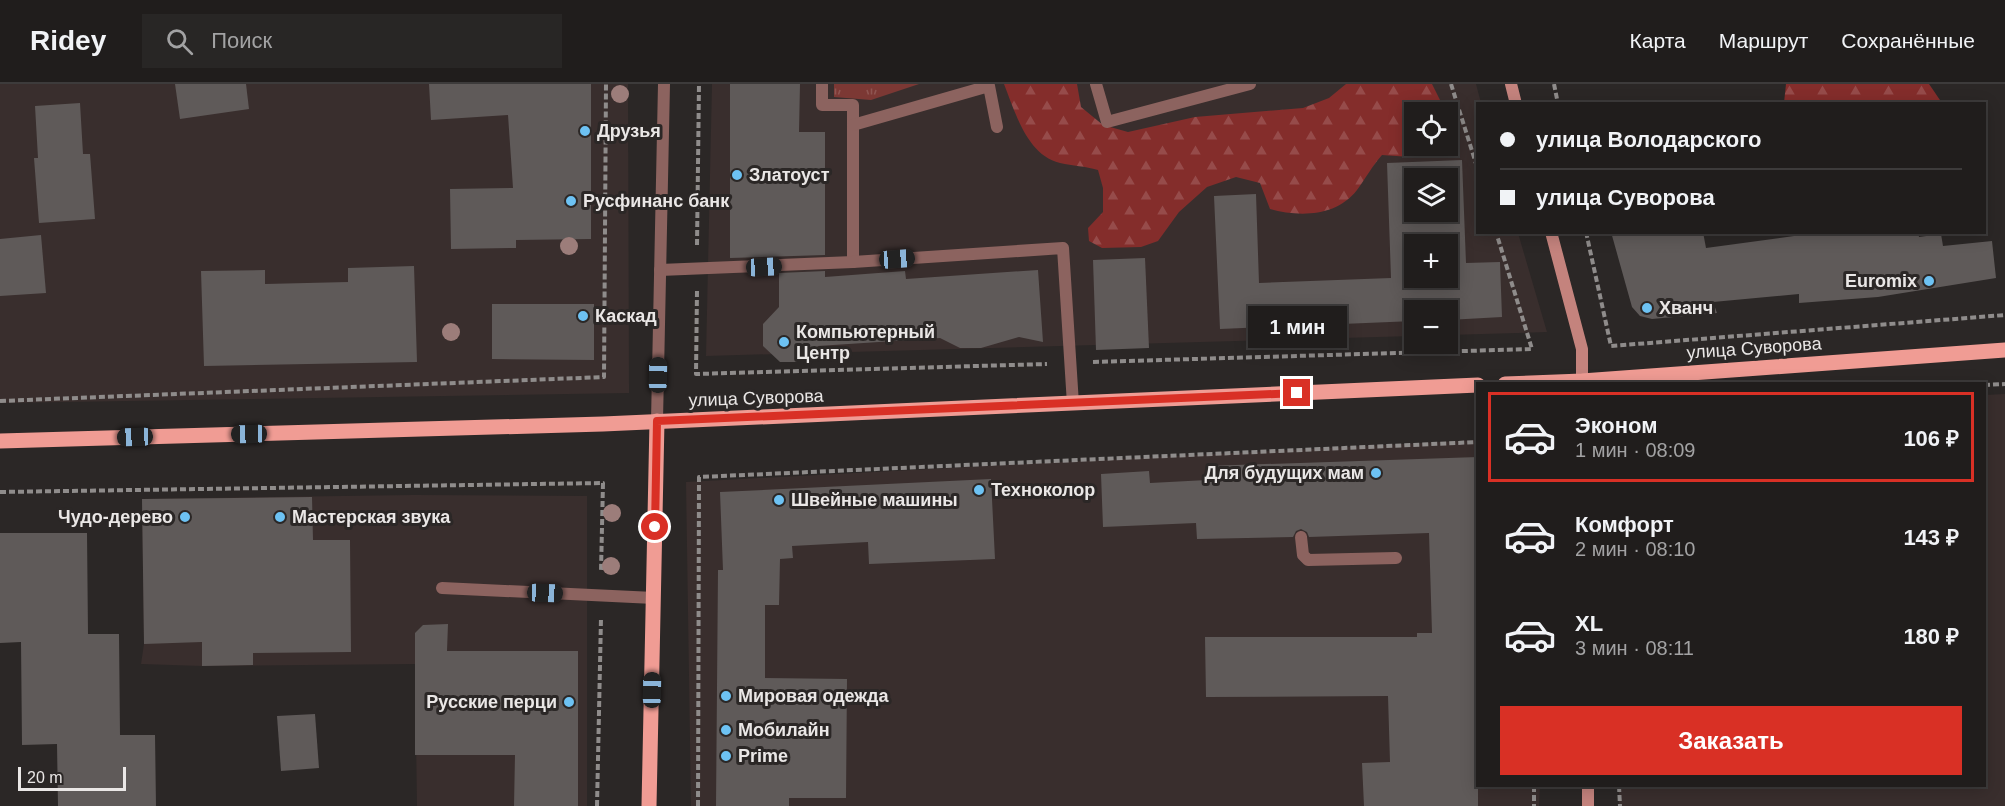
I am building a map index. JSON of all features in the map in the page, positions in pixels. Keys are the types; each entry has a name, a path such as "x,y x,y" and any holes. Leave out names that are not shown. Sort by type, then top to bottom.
{"main road":[{"path":"1511,84 1516,102"},
{"path":"1552,234 1582,349 1582,382"},
{"name":"улица Суворова","path":"1595,382 2005,350"},
{"name":"улица Суворова","path":"0,441 657,421 1476,385"},
{"path":"649,806 657,421"},
{"path":"1588,787 1588,806"}],"street":[{"path":"657,421 664,84"},
{"path":"822,84 822,105 853,105 853,262"},
{"path":"1096,84 1107,123 1250,84"},
{"path":"853,125 989,86 997,127"},
{"path":"660,270 853,262 1063,248 1073,404"},
{"path":"1301,537 1303,555 1308,560 1396,558"},
{"path":"442,588 654,597"}],"path":[{"path":"0,401 604,377 606,84"},
{"path":"699,84 696,374 1532,349 1497,234"},
{"path":"1451,84 1476,164"},
{"path":"1554,84 1558,102"},
{"path":"1586,234 1611,346 2005,315"},
{"path":"1986,385 2005,384"},
{"path":"698,806 699,477 1476,442"},
{"path":"0,492 603,483 597,806"},
{"path":"1534,787 1534,806"},
{"path":"1619,787 1620,806"}],"shaded area":[{"path":"0,84 628,84 629,393 0,403"},
{"path":"712,84 1476,84 1481,102 1476,102 1476,234 1518,234 1547,332 1458,335 1458,300 1404,300 1404,336 706,356"},
{"path":"2005,394 2005,806 1619,806 1619,787 1986,787 1986,395"},
{"path":"1476,440 1476,787 1540,787 1539,806 691,806 686,482"},
{"path":"414,495 587,496 587,806 417,806 415,664 202,666 141,664 144,644 142,499"}],"green space":[{"path":"834,84 919,84 871,100 834,97"},
{"path":"1004,84 1077,84 1081,107 1103,125 1128,132 1195,117 1303,108 1329,98 1346,84 1432,84 1441,102 1404,102 1404,156 1423,156 1407,157 1382,155 1357,190 1339,205 1316,213 1281,212 1270,209 1260,183 1236,177 1207,187 1179,212 1158,241 1141,247 1102,248 1089,241 1088,228 1103,212 1103,188 1098,170 1060,163 1049,158 1031,142 1018,119"},
{"path":"1786,84 1929,84 1941,102 1784,102"}],"building":[{"path":"175,84 246,84 249,109 180,119"},
{"path":"429,84 591,84 591,239 516,240 516,248 451,249 450,189 513,188 508,115 431,120"},
{"path":"730,84 800,84 799,132 825,132 825,255 730,258"},
{"path":"80,103 83,154 90,154 95,219 39,223 34,158 38,158 35,106"},
{"path":"1462,160 1466,263 1500,262 1502,317 1458,319 1458,300 1404,300 1404,321 1220,329 1214,196 1256,194 1259,283 1391,278 1387,163"},
{"path":"1612,234 1703,234 1706,248 1794,236 1794,234 1918,234 1919,237 1941,234 1943,246 1992,241 1996,278 1878,297 1799,303 1799,294 1713,302 1717,313 1652,319 1640,316 1632,307"},
{"path":"41,235 46,293 0,296 0,239"},
{"path":"1145,258 1149,348 1096,350 1093,260"},
{"path":"414,266 417,362 204,366 201,271 265,270 265,284 348,282 348,268"},
{"path":"1038,270 1043,342 1019,337 981,348 960,348 940,338 818,346 802,362 780,362 763,346 763,324 779,307 779,273 825,271 825,277 905,271 906,279"},
{"path":"492,304 594,304 594,360 492,359"},
{"path":"1476,457 1476,787 1478,787 1478,806 1364,806 1362,763 1390,762 1388,696 1206,697 1205,637 1417,637 1417,633 1432,633 1429,533 1309,537 1307,532 1301,529 1296,531 1293,537 1197,539 1196,523 1103,527 1101,474 1149,471 1150,483 1207,480 1206,466"},
{"path":"991,479 995,559 869,564 868,542 792,546 793,558 780,559 779,605 765,605 765,678 847,679 846,798 789,798 789,806 716,806 718,570 723,570 720,492"},
{"path":"312,497 313,540 350,540 351,652 253,653 253,665 202,666 202,642 144,644 142,499"},
{"path":"0,533 87,533 88,634 119,634 120,735 155,735 156,806 58,806 57,744 22,745 21,642 0,643"},
{"path":"448,624 447,651 578,651 578,806 514,806 515,755 415,755 415,633 423,625"},
{"path":"315,714 319,768 281,771 277,716"}],"place":[{"name":"Друзья","path":"585,131"},
{"name":"Златоуст","path":"737,175"},
{"name":"Русфинанс банк","path":"571,201"},
{"name":"Euromix","path":"1929,281"},
{"name":"Хванч","path":"1647,308"},
{"name":"Каскад","path":"583,316"},
{"name":"Компьютерный Центр","path":"784,342"},
{"name":"Для будущих мам","path":"1376,473"},
{"name":"Техноколор","path":"979,490"},
{"name":"Швейные машины","path":"779,500"},
{"name":"Чудо-дерево","path":"185,517"},
{"name":"Мастерская звука","path":"280,517"},
{"name":"Мировая одежда","path":"726,696"},
{"name":"Русские перци","path":"569,702"},
{"name":"Мобилайн","path":"726,730"},
{"name":"Prime","path":"726,756"}],"route":[{"path":"655,527 657,421 1297,393"}]}
